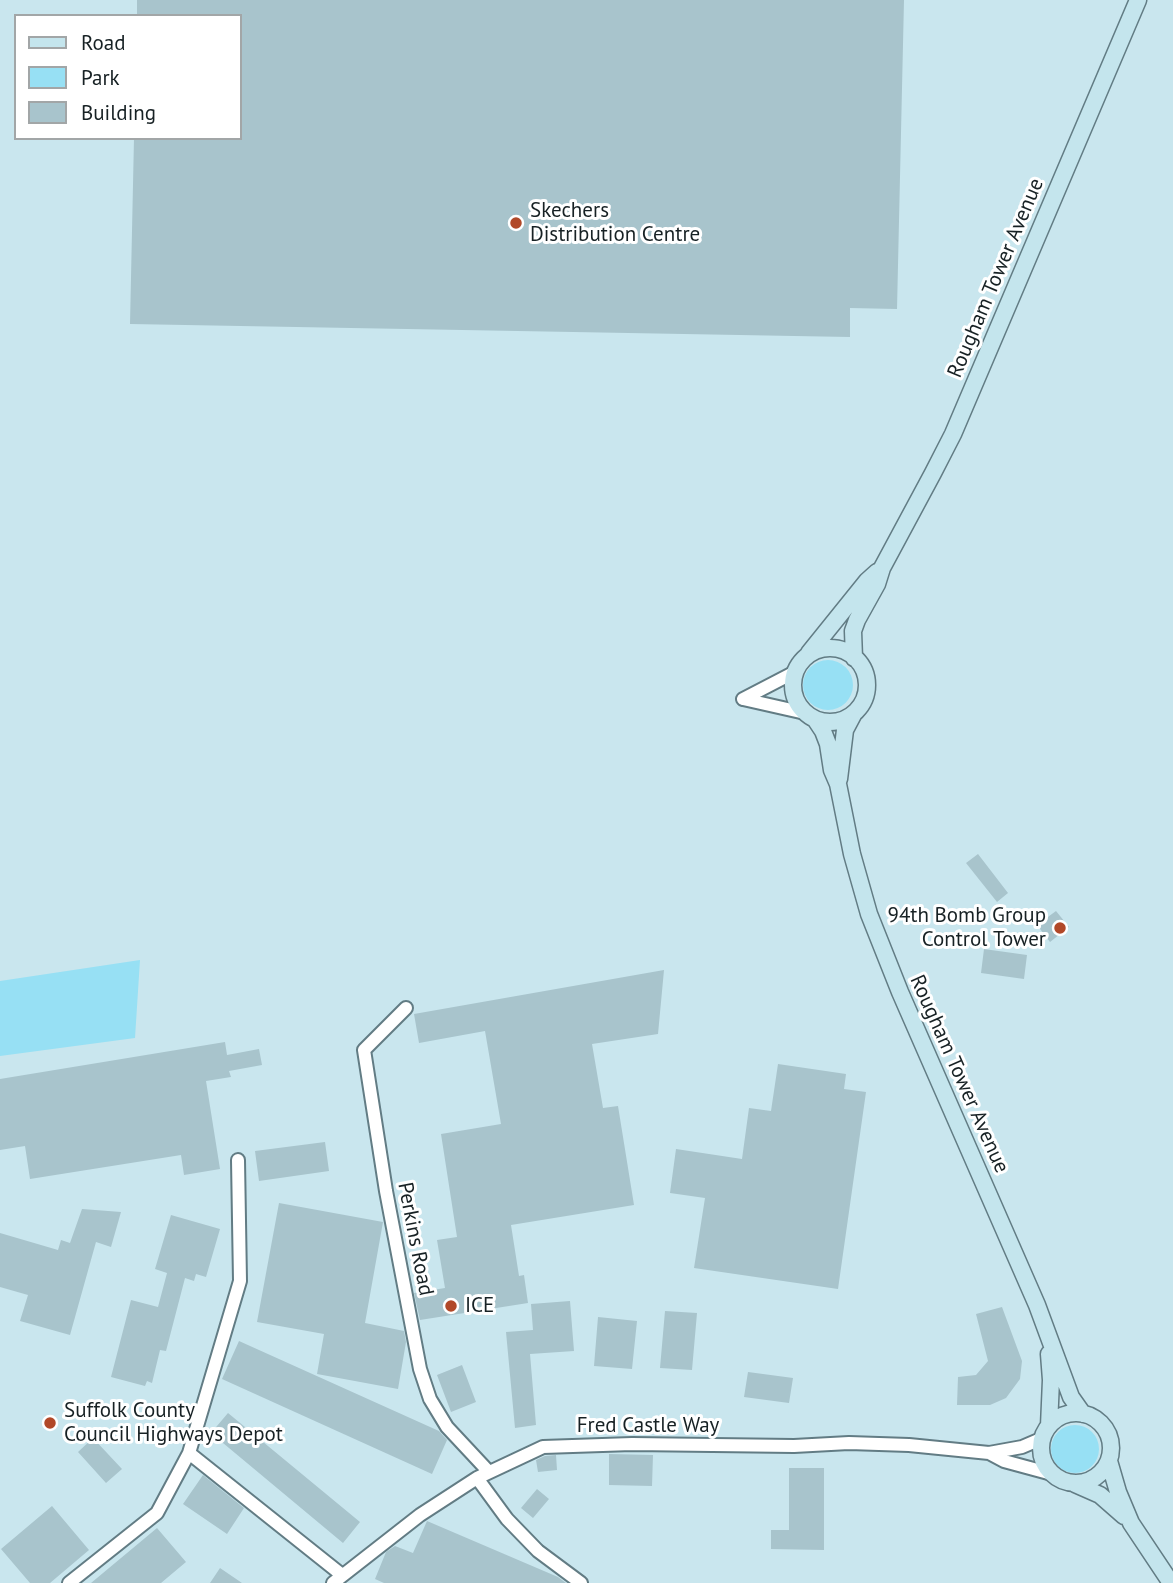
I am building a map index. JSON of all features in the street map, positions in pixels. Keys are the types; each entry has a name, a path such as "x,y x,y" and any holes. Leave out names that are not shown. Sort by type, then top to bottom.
{"street":[{"name":"Rougham Tower Avenue","path":"854,658 853,631 857,620 953,434 1138,0"},
{"name":"Rougham Tower Avenue","path":"805,658 867,581 882,568"},
{"path":"795,672 743,699 825,722 836,722 846,719 861,704 865,695 865,675 854,658 835,649 824,649 805,658 795,672 793,683 798,704 810,716"},
{"name":"Rougham Tower Avenue","path":"838,784 845,730 854,713"},
{"name":"Rougham Tower Avenue","path":"810,716 823,731 828,744 852,854 869,914 900,992 1027,1280 1071,1397 1083,1414"},
{"name":"Perkins Road","path":"406,1008 363,1050 386,1191 421,1369 430,1399 447,1427 489,1472"},
{"path":"69,1583 158,1513 189,1453 240,1281 238,1160"},
{"name":"Rougham Tower Avenue","path":"1046,1432 1051,1380 1047,1334"},
{"path":"989,1452 1023,1447 1046,1432 1056,1419 1065,1415 1083,1414 1093,1418 1108,1434 1111,1444 1109,1461 1131,1523 1171,1583"},
{"path":"1046,1432 1041,1448 1042,1458 1052,1474 1100,1494 1131,1523"},
{"name":"Fred Castle Way","path":"337,1579 420,1515 477,1478 543,1447 632,1444 909,1445 989,1452"},
{"path":"989,1452 1004,1461 1052,1474"},
{"path":"189,1453 337,1579"},
{"path":"1075,1483 1095,1478 1109,1461"},
{"path":"477,1478 507,1518 538,1551 581,1583"}],"green space":[{"path":"828,660 846,667 853,685 846,703 828,710 810,703 803,685 810,667"},
{"path":"140,960 135,1038 0,1056 0,981"},
{"path":"1075,1425 1092,1432 1099,1449 1092,1466 1075,1473 1058,1466 1051,1449 1058,1432"}],"building":[{"name":"Skechers Distribution Centre","path":"137,0 904,0 897,309 850,308 850,337 130,324 134,140 242,140 242,14 137,14"},
{"path":"978,854 1008,893 997,902 966,863"},
{"path":"1056,911 1069,927 1050,942 1037,925"},
{"path":"984,949 1027,955 1024,979 981,973"},
{"path":"664,970 658,1034 592,1044 603,1108 618,1106 634,1205 511,1225 519,1276 524,1275 528,1303 420,1320 414,1293 445,1288 437,1240 457,1237 441,1134 501,1124 485,1031 419,1043 414,1014"},
{"path":"225,1042 227,1055 259,1049 262,1065 229,1071 231,1077 206,1081 220,1169 184,1175 181,1155 30,1179 25,1146 0,1150 0,1079"},
{"path":"778,1064 846,1074 844,1089 866,1092 838,1289 694,1268 705,1198 670,1193 676,1149 742,1159 749,1108 771,1111"},
{"path":"325,1142 329,1171 259,1181 255,1151"},
{"path":"279,1203 383,1222 365,1323 404,1331 406,1342 398,1389 317,1374 324,1334 257,1322"},
{"path":"82,1209 121,1212 111,1247 96,1242 70,1335 20,1321 28,1295 0,1287 0,1233 58,1250 61,1240 70,1243"},
{"path":"171,1215 220,1229 206,1277 196,1274 194,1281 185,1278 166,1351 160,1350 152,1383 147,1381 145,1386 111,1377 131,1300 158,1307 167,1273 155,1269"},
{"path":"570,1301 574,1351 530,1354 536,1425 515,1428 506,1332 533,1330 531,1304"},
{"path":"1002,1307 1022,1361 1020,1379 1006,1398 990,1405 957,1405 958,1377 976,1375 988,1361 976,1314"},
{"path":"665,1311 697,1313 692,1370 660,1368"},
{"path":"598,1317 637,1321 632,1369 594,1366"},
{"path":"239,1341 439,1431 447,1440 432,1474 222,1379"},
{"path":"462,1365 476,1402 451,1412 437,1375"},
{"path":"748,1372 793,1378 789,1403 744,1397"},
{"path":"228,1413 360,1522 343,1543 211,1433"},
{"path":"93,1438 122,1469 106,1483 78,1452"},
{"path":"609,1454 653,1455 652,1486 609,1485"},
{"path":"556,1455 557,1470 538,1472 536,1460"},
{"path":"789,1468 824,1468 824,1550 771,1549 771,1530 789,1530"},
{"path":"203,1475 244,1508 227,1534 183,1504"},
{"path":"537,1489 549,1499 533,1518 521,1508"},
{"path":"52,1506 89,1550 50,1583 30,1583 1,1549"},
{"path":"427,1521 558,1577 566,1583 384,1583 375,1579 386,1552 395,1546 413,1553"},
{"path":"157,1528 186,1562 161,1583 91,1583"},
{"path":"220,1568 242,1583 210,1583"}],"place":[{"name":"Skechers Distribution Centre","path":"516,223"},
{"name":"94th Bomb Group Control Tower","path":"1060,928"},
{"name":"ICE","path":"451,1306"},
{"name":"Suffolk County Council Highways Depot","path":"50,1423"}]}
